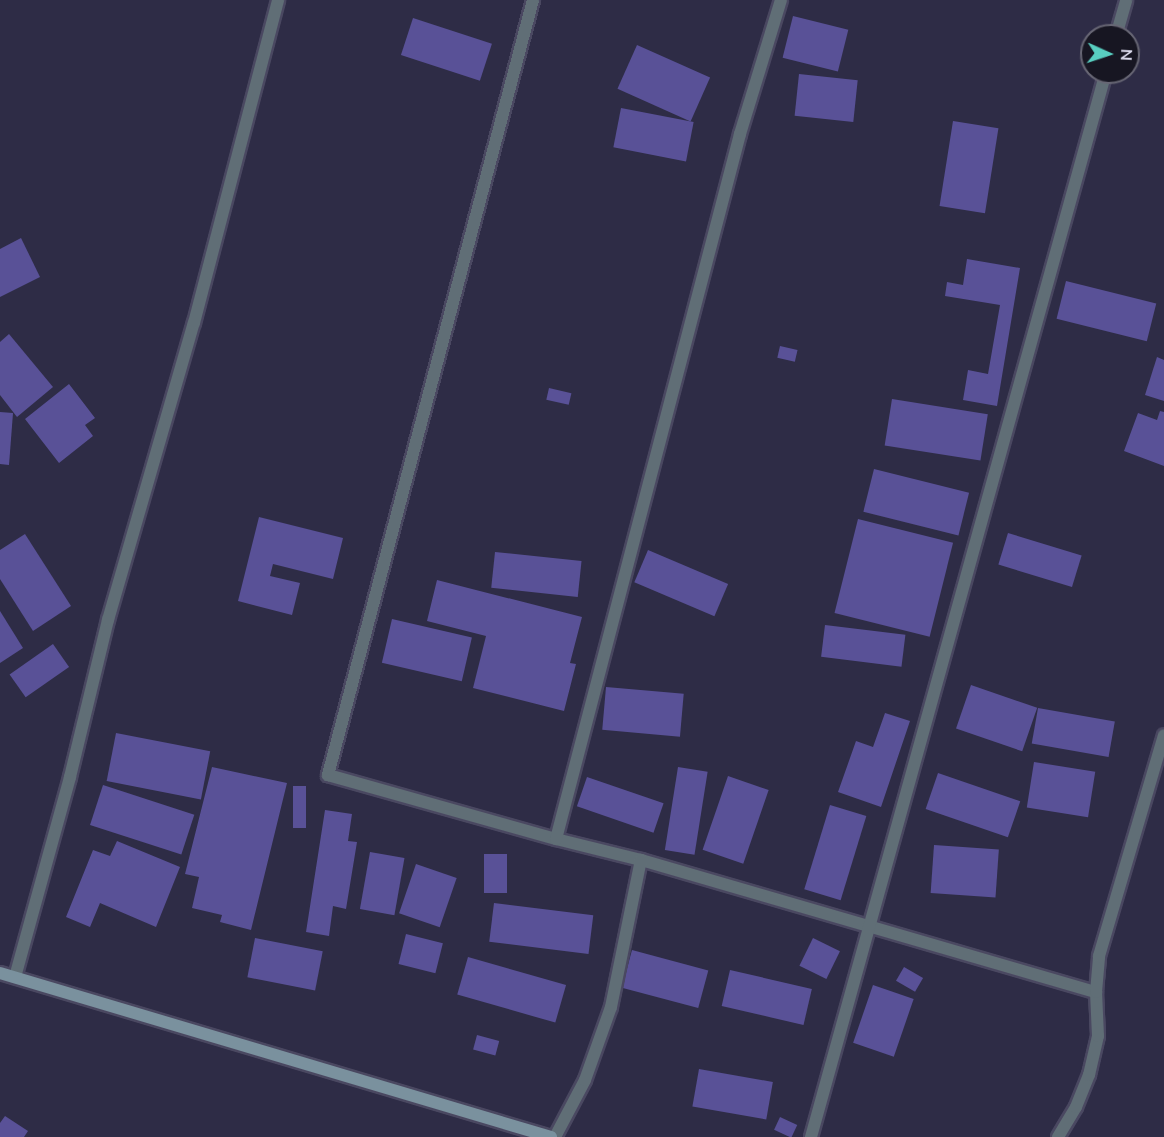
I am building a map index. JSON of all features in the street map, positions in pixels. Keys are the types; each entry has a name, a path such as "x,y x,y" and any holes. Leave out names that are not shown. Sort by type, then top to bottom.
{"main road":[{"path":"0,973 553,1137"}],"street":[{"path":"15,977 69,777 108,620 197,312 278,0"},
{"path":"533,0 328,775 556,839 641,860 1096,992"},
{"path":"556,839 740,134 781,0"},
{"path":"1119,24 1126,0"},
{"path":"811,1137 1103,84"},
{"path":"1058,1137 1076,1107 1089,1075 1098,1036 1096,992 1099,956 1164,735"},
{"path":"553,1137 585,1080 610,1007 641,860"}],"building":[{"path":"793,16 848,30 838,72 783,58"},
{"path":"413,18 492,44 480,81 401,55"},
{"path":"637,45 710,78 691,121 617,89"},
{"path":"799,74 858,80 853,122 795,116"},
{"path":"621,108 694,122 686,161 613,147"},
{"path":"953,121 998,128 985,213 940,206"},
{"path":"21,238 40,277 0,297 0,249"},
{"path":"967,259 1020,268 997,406 963,400 968,370 988,374 1000,305 945,296 947,282 963,285"},
{"path":"1066,281 1156,303 1147,341 1057,319"},
{"path":"9,334 53,387 17,417 0,395 0,342"},
{"path":"780,346 798,350 795,362 777,358"},
{"path":"1157,357 1164,360 1164,401 1145,395"},
{"path":"69,384 95,418 85,425 93,436 59,463 25,419"},
{"path":"549,388 571,393 569,405 546,400"},
{"path":"892,399 988,414 980,461 885,445"},
{"path":"1160,411 1164,412 1164,466 1124,451 1138,413 1157,420"},
{"path":"0,412 13,413 9,465 0,464"},
{"path":"874,469 969,493 958,535 863,512"},
{"path":"259,517 343,538 333,579 273,564 270,576 300,583 292,615 238,601"},
{"path":"858,519 953,543 930,637 835,613"},
{"path":"1008,533 1082,556 1072,587 998,565"},
{"path":"25,534 71,606 33,631 0,579 0,550"},
{"path":"648,550 728,584 714,616 634,582"},
{"path":"495,552 582,561 578,597 491,588"},
{"path":"437,580 582,617 570,663 576,664 564,711 473,688 486,636 427,621"},
{"path":"0,611 23,648 0,663"},
{"path":"392,619 472,637 462,681 382,663"},
{"path":"825,625 905,635 901,667 821,657"},
{"path":"53,644 69,667 26,697 10,674"},
{"path":"971,685 1037,708 1022,751 956,728"},
{"path":"606,687 684,694 680,737 602,730"},
{"path":"1038,708 1115,722 1109,757 1032,743"},
{"path":"885,713 910,721 881,807 838,792 856,741 873,747"},
{"path":"116,733 210,751 201,799 107,781"},
{"path":"1034,762 1095,772 1088,817 1027,807"},
{"path":"212,767 287,783 251,930 220,922 222,915 192,908 199,877 185,874"},
{"path":"678,767 708,772 694,855 665,850"},
{"path":"938,773 1020,801 1008,837 926,809"},
{"path":"728,776 769,790 743,864 703,850"},
{"path":"587,777 664,803 653,833 577,806"},
{"path":"103,785 194,815 181,855 90,825"},
{"path":"293,786 306,786 306,828 293,828"},
{"path":"830,805 866,816 841,900 804,889"},
{"path":"325,810 352,814 348,841 357,842 346,909 333,906 329,936 306,932"},
{"path":"117,841 180,867 156,927 100,903 90,927 66,917 93,850 110,856"},
{"path":"934,845 999,850 995,897 931,893"},
{"path":"370,852 404,858 394,915 360,909"},
{"path":"484,854 507,854 507,893 484,893"},
{"path":"416,864 457,878 440,927 399,913"},
{"path":"494,903 593,915 589,954 489,942"},
{"path":"406,934 443,943 435,973 399,964"},
{"path":"255,938 323,951 315,990 247,977"},
{"path":"813,938 840,951 826,979 799,966"},
{"path":"632,950 708,970 698,1008 622,988"},
{"path":"468,957 566,985 555,1023 457,994"},
{"path":"904,967 923,978 915,992 896,981"},
{"path":"730,970 812,989 804,1025 722,1006"},
{"path":"873,985 914,999 894,1057 853,1043"},
{"path":"477,1035 499,1041 495,1055 473,1049"},
{"path":"699,1069 773,1082 766,1119 692,1106"},
{"path":"5,1116 28,1131 24,1137 0,1137 0,1123"},
{"path":"780,1117 797,1125 792,1137 774,1130"}]}
